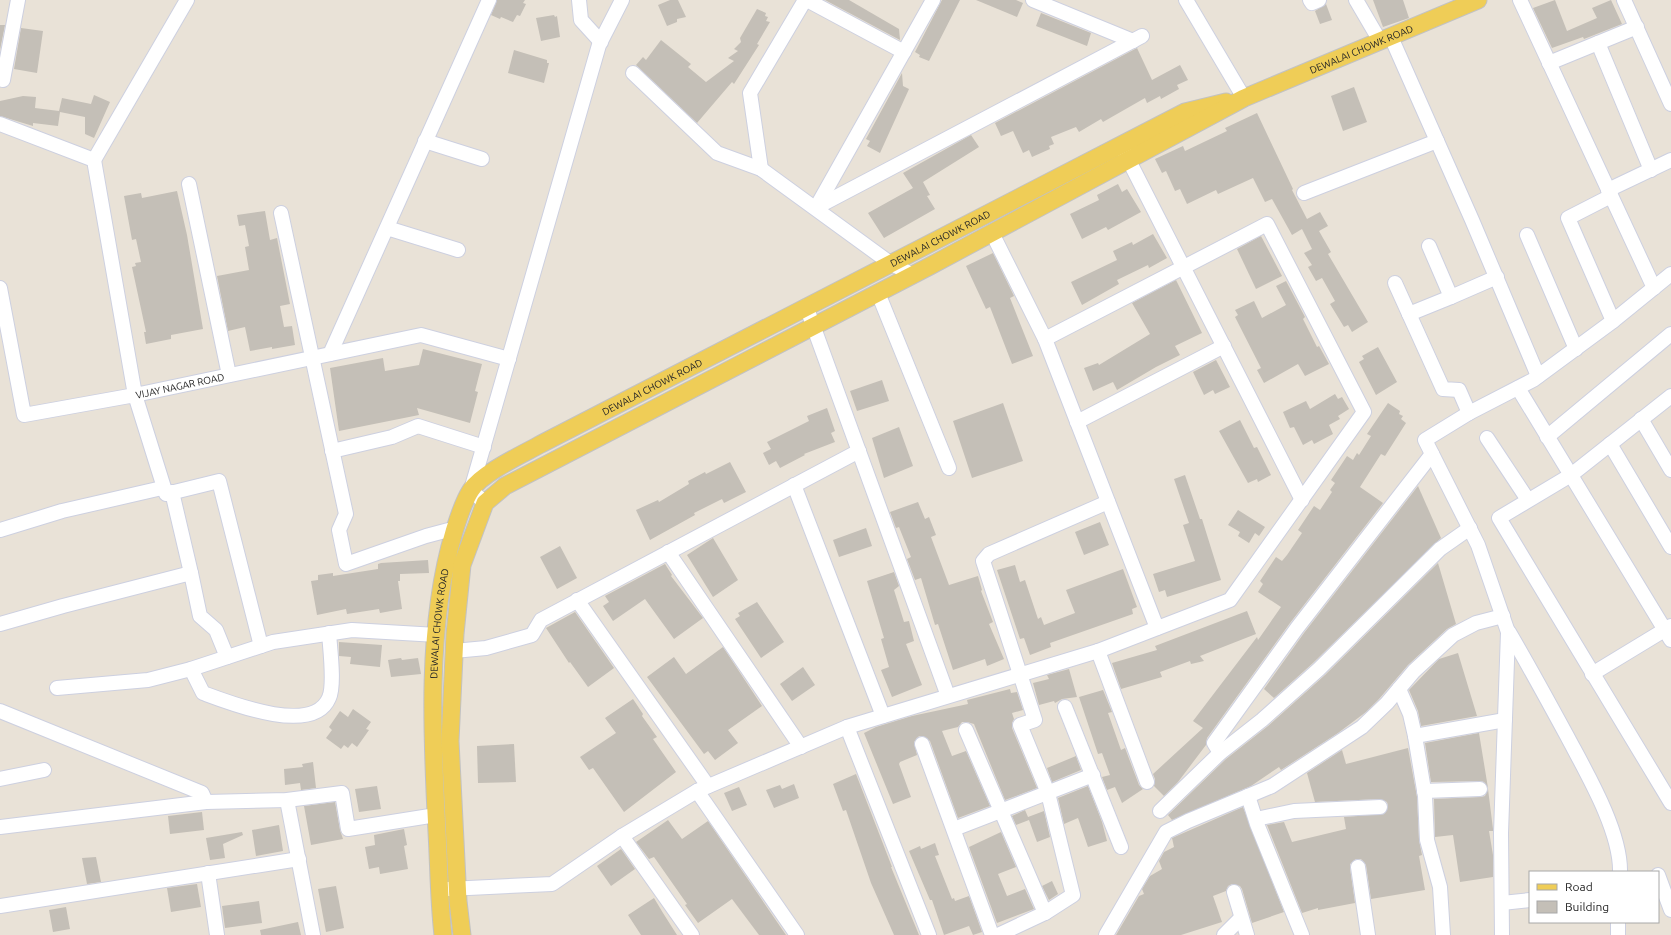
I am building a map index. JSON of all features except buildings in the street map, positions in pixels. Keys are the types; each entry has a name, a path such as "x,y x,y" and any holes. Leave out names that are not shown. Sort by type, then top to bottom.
{"main road":[{"name":"DEWALAI CHOWK ROAD","path":"462,935 457,890 450,741 454,651 462,565 485,503 504,486 878,293 1129,161 1244,98 1478,0"},
{"name":"DEWALAI CHOWK ROAD","path":"443,935 434,764 434,675 439,603 446,558 471,490 497,468 541,444 1121,144 1185,112 1244,98"}],"street":[{"path":"0,79 3,80 18,0"},
{"path":"0,124 94,160 186,0"},
{"path":"330,354 489,0"},
{"path":"578,0 581,20 601,42"},
{"path":"485,503 471,490 601,42 622,0"},
{"path":"760,169 750,93 806,0 904,52"},
{"path":"933,0 817,207 1137,39 1032,0"},
{"path":"1186,0 1244,98"},
{"path":"1310,0 1312,3 1319,0"},
{"path":"1356,0 1385,39 1437,141 1538,376"},
{"path":"1520,0 1654,288"},
{"path":"1624,0 1671,104"},
{"path":"1549,63 1637,27"},
{"path":"1598,43 1652,170"},
{"path":"633,73 717,153 760,169 890,263 912,275"},
{"path":"425,141 482,159"},
{"path":"1304,193 1437,141"},
{"path":"1121,144 1302,500"},
{"name":"VIJAY NAGAR ROAD","path":"94,160 135,395 421,335 509,359"},
{"path":"1613,322 1568,218 1671,160"},
{"path":"189,184 229,375"},
{"path":"281,213 346,514 339,530 346,564 426,536 456,528"},
{"path":"440,889 457,890 552,884 622,836 703,788 847,727 1098,651 1230,600 1364,412 1267,224 1045,339"},
{"path":"386,228 458,250"},
{"path":"992,233 1045,339 1157,628"},
{"path":"1527,235 1576,349"},
{"path":"1429,246 1451,297"},
{"path":"1620,871 1612,826 1578,757 1508,632 1478,545 1425,440 1469,413 1538,376 1613,322 1671,274"},
{"path":"1409,314 1497,278"},
{"path":"1395,283 1444,389 1459,390 1469,413"},
{"path":"0,288 2,314 24,415 135,395 167,490 191,573 200,616 216,630 227,657"},
{"path":"878,293 949,468"},
{"path":"806,306 948,696"},
{"path":"1547,437 1671,334"},
{"path":"1077,422 1224,346"},
{"path":"1518,388 1570,475 1669,632 1592,674"},
{"path":"1671,396 1570,475 1499,518 1592,674 1671,802"},
{"path":"1641,419 1671,470"},
{"path":"332,451 392,437 418,426 484,447"},
{"path":"1487,438 1528,500"},
{"path":"1610,444 1671,548"},
{"path":"454,651 486,648 532,635 541,620 859,451"},
{"path":"1220,753 1214,743 1297,628 1432,454"},
{"path":"0,530 62,511 219,481 261,646"},
{"path":"794,485 883,716"},
{"path":"998,935 1045,913 1073,895 1048,793 1020,725 1035,720 983,561 989,554 1108,502"},
{"path":"1160,811 1220,753 1262,720 1319,669 1440,550 1470,528"},
{"path":"668,552 801,747"},
{"path":"0,624 191,573"},
{"path":"577,600 703,788 797,935"},
{"path":"1106,935 1166,832 1188,821 1272,786 1362,727 1399,689 1414,671 1453,636 1476,623 1503,616"},
{"path":"57,688 148,680 191,669 273,642 329,633 352,630 437,635"},
{"path":"1502,935 1502,833 1508,632"},
{"path":"191,669 204,693 241,707 282,716 306,716 324,707 330,697 331,676 329,633"},
{"path":"1098,651 1147,782"},
{"path":"1399,689 1410,714 1415,736 1424,791 1427,840 1440,888 1443,935"},
{"path":"1065,706 1121,848"},
{"path":"0,711 202,793 206,802"},
{"path":"1415,736 1505,720"},
{"path":"847,727 929,935"},
{"path":"966,730 1045,913"},
{"path":"922,744 992,935"},
{"path":"0,779 44,770"},
{"path":"954,829 1093,775"},
{"path":"1424,791 1480,789"},
{"path":"0,827 206,802 287,800 342,793 348,829 436,815"},
{"path":"1248,796 1302,935"},
{"path":"287,800 313,935"},
{"path":"1256,819 1294,811 1380,807"},
{"path":"622,836 692,935"},
{"path":"0,906 299,859"},
{"path":"1358,867 1368,935"},
{"path":"208,873 217,935"},
{"path":"1659,879 1671,910"},
{"path":"1234,892 1247,935"},
{"path":"1502,903 1529,900"},
{"path":"1224,935 1241,918"},
{"path":"1618,923 1618,935"}]}
